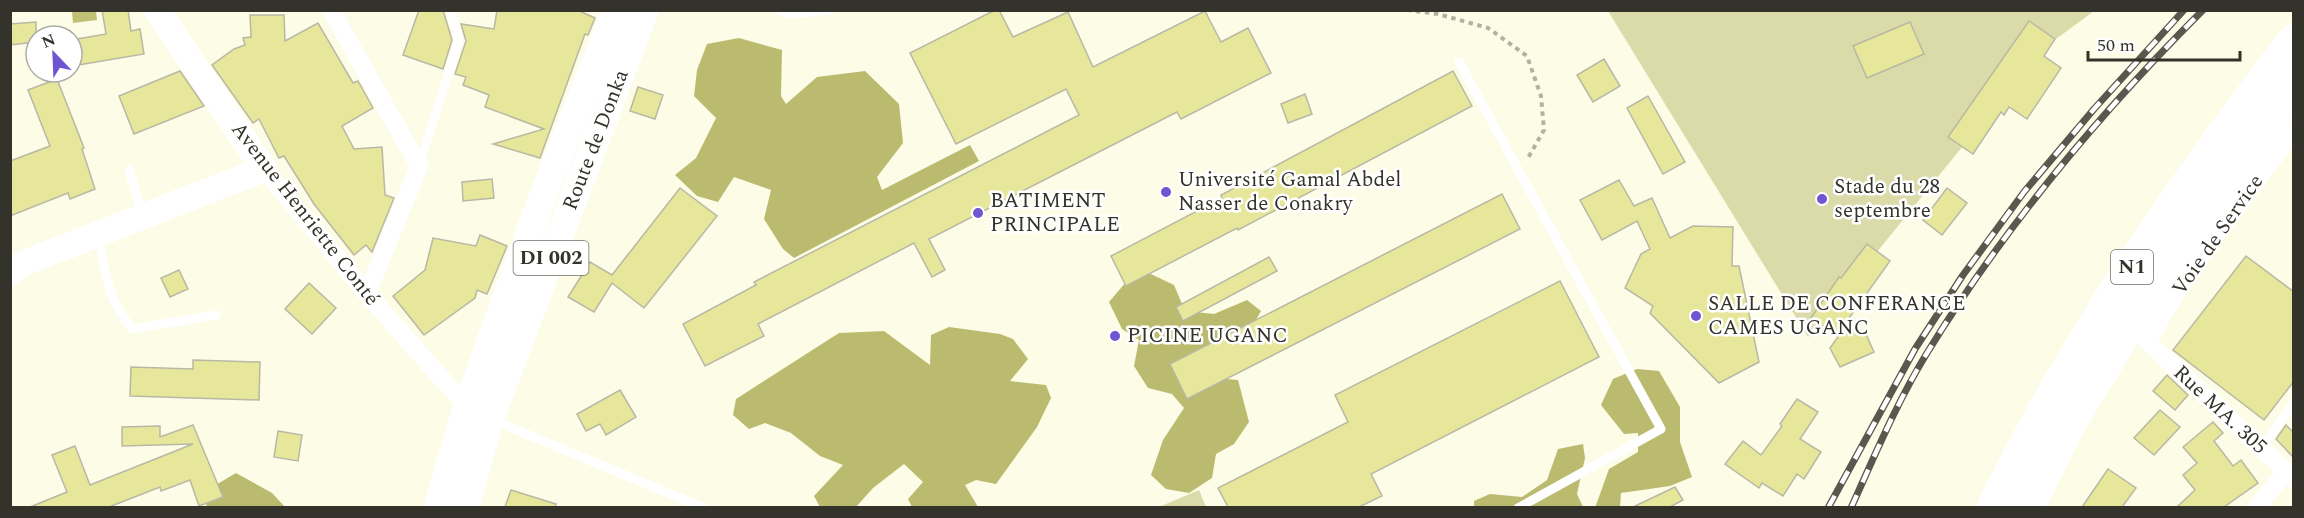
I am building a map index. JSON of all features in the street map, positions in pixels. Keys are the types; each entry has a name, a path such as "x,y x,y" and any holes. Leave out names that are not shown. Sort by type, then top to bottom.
{"highway":[{"name":"N1","path":"1993,507 2105,307 2218,139 2294,40"},
{"name":"N1","path":"2028,507 2069,424 2166,266 2294,86"},
{"path":"2040,507 2147,341"}],"main road":[{"name":"Avenue Henriette Conté","path":"156,10 264,169"},
{"path":"615,11 640,23"},
{"name":"Route de Donka","path":"465,507 479,413 540,204 615,11"},
{"name":"Route de Donka","path":"437,507 479,413 640,23"},
{"path":"10,274 24,262 264,169"}],"street":[{"path":"331,10 419,166 367,294"},
{"name":"Voie de Service","path":"2147,341 2190,270 2294,130"},
{"name":"Avenue Henriette Conté","path":"264,169 367,294 479,413"},
{"name":"Rue MA. 305","path":"2147,341 2290,475"},
{"path":"2256,507 2290,475"}],"lane":[{"path":"419,166 459,40 450,10"},
{"path":"779,10 792,14 829,10"},
{"path":"1459,62 1661,429 1518,507"},
{"path":"129,170 143,216"},
{"path":"98,233 111,298 132,329 217,315"},
{"path":"2260,448 2294,403"},
{"path":"479,413 704,507"}],"path":[{"path":"1407,10 1438,14 1488,28 1527,56 1541,96 1544,130 1520,172"}],"green space":[{"name":"Stade du 28 septembre","path":"1608,11 2094,11 2056,39 2031,62 1808,337"},
{"path":"1199,490 1206,507 1159,507"}],"shaded area":[{"path":"72,11 96,11 97,20 73,23"},
{"path":"739,38 782,50 781,96 786,104 817,77 865,71 899,104 903,143 877,177 882,190 970,145 979,161 794,258 783,249 764,219 771,190 734,177 718,202 697,196 675,175 696,158 716,118 694,96 697,70 707,44"},
{"path":"1138,268 1174,285 1185,311 1214,314 1247,300 1261,311 1243,343 1191,376 1238,380 1249,422 1234,444 1216,454 1212,478 1189,493 1166,489 1151,475 1163,440 1184,408 1172,394 1148,388 1134,366 1139,340 1122,329 1109,302"},
{"path":"949,327 1000,334 1013,339 1028,359 1010,381 1046,385 1051,398 1037,427 996,484 976,480 965,485 978,507 912,507 908,499 923,482 904,464 873,488 856,507 820,507 814,496 843,465 820,456 791,433 765,423 749,429 733,415 736,399 839,333 884,331 930,365 931,335"},
{"path":"1637,369 1659,371 1680,407 1680,442 1692,477 1670,486 1621,493 1620,507 1595,508 1609,469 1638,452 1638,433 1624,434 1601,405 1613,379"},
{"path":"1583,444 1585,458 1577,494 1583,507 1474,508 1474,501 1490,494 1522,497 1547,480 1558,449"},
{"path":"236,473 272,493 285,507 207,507 202,493"}],"building":[{"path":"102,10 128,10 131,31 140,29 144,54 84,64 84,38 106,34"},
{"path":"419,10 443,10 452,40 443,69 403,55"},
{"path":"497,10 577,10 595,18 588,35 585,34 540,158 493,144 544,129 485,107 489,95 463,85 466,77 455,74 466,41 461,24 494,29"},
{"path":"999,10 1013,37 1068,12 1093,67 1205,11 1221,42 1248,28 1271,73 1181,119 1177,112 929,239 945,270 932,277 914,243 758,324 764,336 705,366 683,324 756,285 754,282 1079,115 1066,89 956,144 910,53"},
{"path":"250,15 284,15 285,41 318,23 353,83 358,81 373,108 342,126 354,149 382,147 385,195 394,198 372,252 366,245 354,255 314,204 284,156 279,158 259,119 253,123 212,65 234,49 245,45 243,38 251,37"},
{"path":"2029,21 2055,39 2044,56 2061,68 2027,119 2009,107 2004,115 2001,112 1973,154 1948,137"},
{"path":"36,22 36,24 24,24 24,43 10,45 10,24"},
{"path":"1910,22 1924,54 1867,78 1853,46"},
{"path":"1604,59 1620,86 1593,102 1577,75"},
{"path":"180,71 204,106 134,134 119,96"},
{"path":"1453,71 1472,106 1238,230 1237,228 1126,286 1111,256"},
{"path":"44,84 59,84 84,148 82,149 95,189 70,199 68,193 10,216 10,161 50,146 28,90"},
{"path":"638,87 663,95 655,119 630,111"},
{"path":"1305,94 1312,114 1288,123 1281,104"},
{"path":"1648,96 1685,162 1663,174 1627,108"},
{"path":"492,179 494,198 463,201 462,182"},
{"path":"1619,180 1634,206 1652,198 1670,238 1693,226 1733,227 1732,266 1739,266 1759,362 1719,383 1650,313 1653,306 1625,288 1641,254 1650,249 1637,221 1602,240 1580,200"},
{"path":"680,188 717,216 644,308 612,283 594,312 568,297 590,262 612,275"},
{"path":"1947,188 1967,203 1942,235 1923,220"},
{"path":"1502,194 1520,229 1187,399 1170,364"},
{"path":"480,235 507,246 487,294 477,290 475,298 424,335 393,296 425,270 433,238 476,246"},
{"path":"1867,244 1890,261 1847,321 1866,334 1874,352 1840,367 1830,348 1838,337 1811,318 1839,277 1841,278"},
{"path":"2246,256 2294,292 2294,381 2264,420 2173,350"},
{"path":"1269,257 1277,271 1183,321 1176,307"},
{"path":"179,270 188,289 170,297 161,278"},
{"path":"1560,281 1599,357 1371,474 1382,496 1359,507 1228,507 1218,488 1348,422 1335,395"},
{"path":"309,283 336,308 312,334 285,309"},
{"path":"193,360 260,362 259,400 130,396 131,367 193,369"},
{"path":"2167,375 2188,395 2175,410 2153,391"},
{"path":"620,390 636,417 606,435 600,424 586,431 577,414"},
{"path":"1797,399 1818,412 1800,439 1821,452 1804,479 1797,474 1783,496 1762,483 1759,488 1725,464 1743,441 1761,455 1782,426 1780,424"},
{"path":"2160,410 2180,427 2154,455 2134,438"},
{"path":"2213,422 2223,433 2214,441 2233,466 2241,460 2258,483 2224,507 2177,507 2195,490 2183,475 2197,463 2183,447"},
{"path":"193,425 223,497 199,506 190,480 161,491 160,487 109,507 30,507 67,492 52,455 75,446 90,485 193,444 122,446 122,427 160,426 160,437"},
{"path":"2286,425 2294,433 2294,458 2276,439"},
{"path":"278,431 302,435 298,461 274,457"},
{"path":"2108,469 2136,488 2122,507 2082,507"},
{"path":"1675,487 1683,500 1670,507 1633,507"},
{"path":"511,490 556,504 555,507 505,507"}],"railway":[{"path":"1828,508 1915,349 1963,275 2024,192 2094,109 2184,10"},
{"path":"1851,508 1906,390 1956,307 2021,217 2090,131 2203,10"}],"place":[{"name":"Université Gamal Abdel Nasser de Conakry","path":"1166,192"},
{"name":"Stade du 28 septembre","path":"1822,199"},
{"name":"BATIMENT PRINCIPALE","path":"978,213"},
{"name":"SALLE DE CONFERANCE CAMES UGANC","path":"1696,316"},
{"name":"PICINE UGANC","path":"1115,336"}]}
